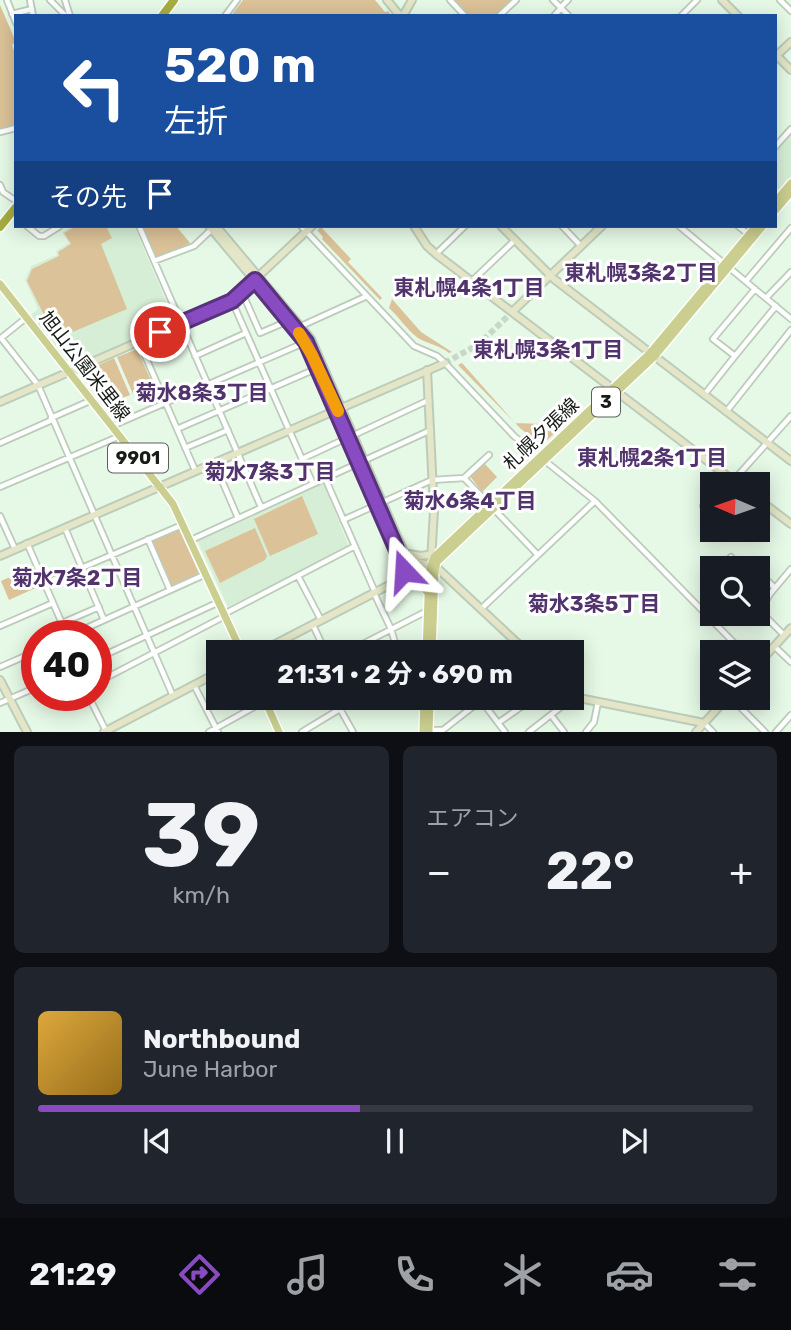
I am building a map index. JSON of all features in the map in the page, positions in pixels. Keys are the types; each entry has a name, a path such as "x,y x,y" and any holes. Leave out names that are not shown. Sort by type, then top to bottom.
{"highway":[{"path":"0,227 14,212"}],"main road":[{"path":"778,192 791,183"},
{"path":"777,209 791,192"},
{"name":"札幌夕張線","path":"727,265 754,228"},
{"name":"札幌夕張線","path":"432,640 433,566 492,506 652,355 761,228"},
{"name":"旭山公園米里線","path":"0,284 173,504 237,640"},
{"name":"札幌夕張線","path":"426,640 428,593 435,554 492,506"},
{"path":"402,578 419,582 428,593"},
{"path":"269,710 279,732"},
{"path":"424,710 425,731"},
{"path":"425,731 428,710"}],"street":[{"path":"7,0 14,18"},
{"path":"30,0 33,14"},
{"path":"50,0 66,14"},
{"path":"387,0 400,14"},
{"path":"450,0 463,14"},
{"path":"501,14 516,0"},
{"path":"553,0 567,14"},
{"path":"556,14 568,0"},
{"path":"683,14 697,0"},
{"path":"722,0 736,14"},
{"path":"780,0 791,11"},
{"path":"12,14 32,9"},
{"path":"777,55 791,42"},
{"path":"777,57 791,70"},
{"path":"777,144 791,129"},
{"path":"0,185 3,192 14,200"},
{"path":"29,228 38,236 44,236 57,228"},
{"path":"140,228 261,507"},
{"path":"154,261 194,246 212,228"},
{"path":"214,228 301,326 318,353 406,562 420,569"},
{"path":"415,228 436,254 722,472"},
{"path":"436,254 463,228"},
{"path":"503,228 550,276 791,461"},
{"path":"564,228 582,246"},
{"path":"512,312 600,228"},
{"path":"681,228 791,319"},
{"path":"741,228 749,234"},
{"path":"746,281 791,228"},
{"path":"0,401 232,301 303,229 414,346 437,356 514,436 595,501 731,640"},
{"path":"472,281 515,240"},
{"path":"766,298 791,272"},
{"path":"257,278 306,342 339,408"},
{"path":"735,356 713,339 755,289"},
{"path":"242,292 260,333 289,321"},
{"path":"301,326 367,296"},
{"path":"232,301 313,484"},
{"path":"704,395 776,306"},
{"path":"27,317 0,339 38,385 173,696"},
{"path":"726,412 791,330"},
{"path":"195,356 246,333"},
{"path":"139,342 195,470"},
{"path":"112,426 306,342"},
{"path":"0,556 445,363"},
{"path":"177,429 318,368"},
{"path":"402,553 416,556 435,554 427,370"},
{"path":"0,443 92,400"},
{"path":"302,458 430,400"},
{"path":"745,472 791,416"},
{"path":"185,448 228,430"},
{"path":"191,540 431,430"},
{"path":"0,487 120,436"},
{"path":"343,520 432,480 464,478 489,455"},
{"path":"215,462 238,518"},
{"path":"325,478 394,640"},
{"path":"464,478 538,555"},
{"path":"481,609 595,501"},
{"path":"770,509 791,524"},
{"path":"0,516 15,549"},
{"path":"44,584 183,524"},
{"path":"64,527 104,620 206,573"},
{"path":"148,539 170,590"},
{"path":"27,543 61,620"},
{"path":"112,675 355,546"},
{"path":"402,553 433,566 514,640"},
{"path":"402,553 402,578"},
{"path":"283,640 420,569 433,566"},
{"path":"770,595 791,569"},
{"path":"298,576 321,620"},
{"path":"770,583 775,588"},
{"path":"112,652 219,602"},
{"path":"0,626 53,603"},
{"path":"69,620 99,607"},
{"path":"370,640 427,611"},
{"path":"770,621 784,635"},
{"path":"313,624 320,640"},
{"path":"770,650 791,628"},
{"path":"774,646 791,663"},
{"path":"0,667 21,658"},
{"path":"96,711 105,731 206,679"},
{"path":"0,680 27,732"},
{"path":"194,685 217,729"},
{"path":"0,703 21,694"},
{"path":"584,698 704,723 713,732"},
{"path":"586,732 594,722 598,702"},
{"path":"209,732 247,710"},
{"path":"302,732 337,710"},
{"path":"341,710 353,732"},
{"path":"425,731 443,730 468,710"},
{"path":"489,710 505,732"},
{"path":"498,723 517,710"},
{"path":"529,732 557,710"},
{"path":"696,732 717,710"},
{"path":"742,710 765,732"},
{"path":"551,715 564,732"},
{"path":"776,732 791,715"}],"shaded area":[{"path":"243,0 375,0 385,12 390,14 232,14"},
{"path":"453,0 512,0 497,14 466,14"},
{"path":"0,5 14,37 14,126 0,129"},
{"path":"791,132 791,176 780,190 777,188 777,148"},
{"path":"69,228 135,228 175,322 72,365 31,315 38,309 25,280 31,266 57,255 56,251 69,243 62,232"},
{"path":"73,228 107,228 112,238 101,244 127,309 56,339 27,281 32,269 59,256 58,252 71,244 64,233"},
{"path":"142,228 178,228 190,243 157,258"},
{"path":"322,228 351,259 348,262 382,298 380,300 322,239 317,230"},
{"path":"392,299 421,332 452,352 449,353 414,335 389,308"},
{"path":"137,349 153,385 133,394 117,357"},
{"path":"114,358 130,395 110,403 94,367"},
{"path":"462,363 514,422 458,365"},
{"path":"515,423 542,424 556,432 543,440 532,437"},
{"path":"484,463 497,477 482,492 470,476"},
{"path":"323,482 349,547 228,607 197,540"},
{"path":"302,496 318,534 270,556 254,519"},
{"path":"255,528 267,556 265,560 220,583 205,551"},
{"path":"179,529 199,573 171,586 151,541"},
{"path":"34,566 42,585 9,600 1,581"}],"tunnel":[{"path":"445,363 479,344 512,312"}],"slow traffic":[{"path":"299,333 306,342 338,411"}],"district":[{"name":"東札幌3条2丁目","path":"641,272"},
{"name":"東札幌4条1丁目","path":"469,287"},
{"name":"東札幌3条1丁目","path":"548,349"},
{"name":"菊水8条3丁目","path":"202,392"},
{"name":"東札幌2条1丁目","path":"652,457"},
{"name":"菊水7条3丁目","path":"270,471"},
{"name":"菊水6条4丁目","path":"470,500"},
{"name":"菊水7条2丁目","path":"77,577"},
{"name":"菊水3条5丁目","path":"594,603"}],"route":[{"path":"160,332 232,301 255,280 306,342 337,409 404,571"}]}
